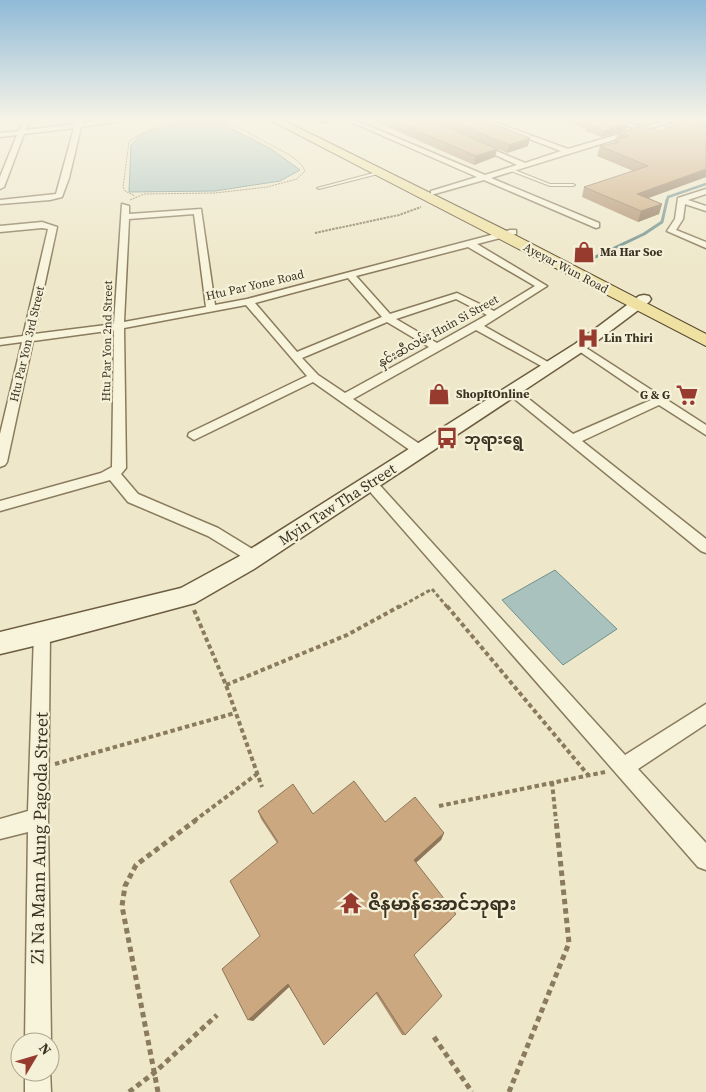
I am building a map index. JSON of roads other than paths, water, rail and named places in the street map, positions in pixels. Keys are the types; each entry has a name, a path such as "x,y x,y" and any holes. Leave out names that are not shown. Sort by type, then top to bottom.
{"main road":[{"path":"369,169 430,196"},
{"path":"380,169 430,196"},
{"name":"Ayeyar Wun Road","path":"430,196 640,302 706,341"},
{"name":"Ayeyar Wun Road","path":"640,302 706,330"},
{"name":"Myin Taw Tha Street","path":"0,642 42,634 187,596 254,558 580,347 640,302"}],"street":[{"path":"0,186 7,169"},
{"path":"0,202 50,198 60,194 67,169"},
{"path":"464,169 596,225"},
{"path":"430,196 516,169"},
{"path":"681,200 706,191"},
{"path":"681,200 706,209"},
{"path":"681,200 679,219 672,231 706,245"},
{"name":"Htu Par Yon 2nd Street","path":"113,474 119,468 120,326 125,212 198,211 211,310"},
{"name":"Htu Par Yon 3rd Street","path":"0,229 42,225 53,226 0,462"},
{"name":"Htu Par Yone Road","path":"0,342 120,326 211,310 351,276 508,234"},
{"name":"နှင်းဆီလမ်း Hnin Si Street","path":"346,398 438,348 542,286 470,244"},
{"path":"351,276 388,318 438,348"},
{"path":"295,357 388,318 458,296 494,315"},
{"path":"248,302 314,377 419,450"},
{"path":"476,326 549,366"},
{"path":"580,347 706,431"},
{"path":"194,436 314,377"},
{"path":"511,391 706,547"},
{"path":"572,440 660,400"},
{"path":"0,506 113,474 134,498 213,532 254,558"},
{"path":"370,483 706,859"},
{"name":"Zi Na Mann Aung Pagoda Street","path":"38,1032 38,819 42,634"},
{"path":"624,767 706,713"},
{"path":"0,829 38,819"}],"lane":[{"path":"512,170 550,185 573,184"},
{"path":"319,188 377,173"}],"water":[{"path":"130,169 300,170 280,181 215,191 129,192"},
{"path":"555,570 617,629 563,665 502,600"}],"waterway":[{"path":"667,201 668,197 706,184"},
{"path":"587,261 644,234 662,222 667,200"}],"place":[{"name":"Ma Har Soe","path":"584,252"},
{"name":"Lin Thiri","path":"588,338"},
{"name":"ShopItOnline","path":"439,394"},
{"name":"G & G","path":"687,395"},
{"name":"ဘုရားရွေ","path":"447,438"},
{"name":"ဇိနမာန်အောင်ဘုရား","path":"351,903"}]}
